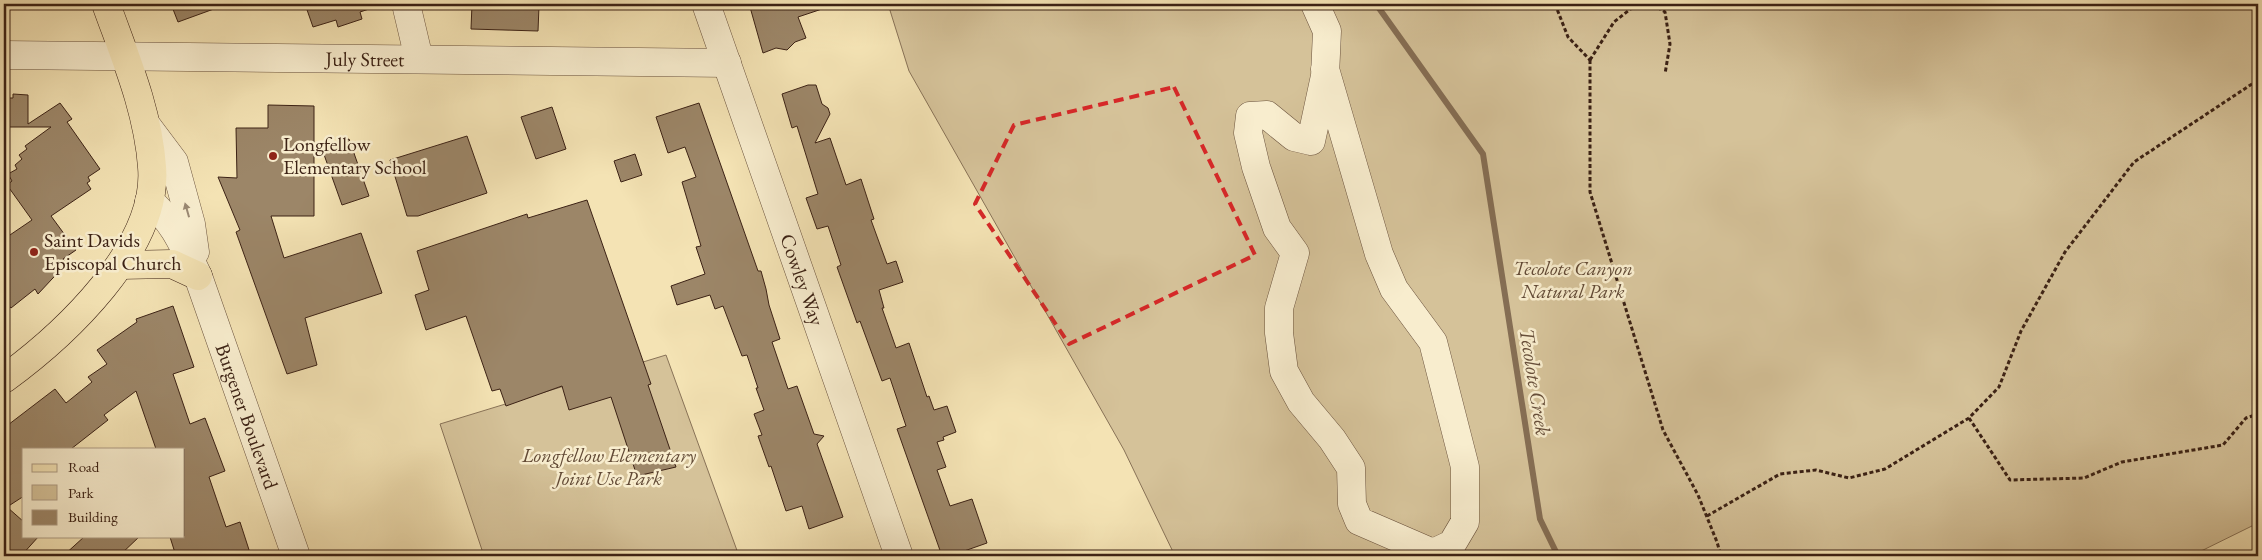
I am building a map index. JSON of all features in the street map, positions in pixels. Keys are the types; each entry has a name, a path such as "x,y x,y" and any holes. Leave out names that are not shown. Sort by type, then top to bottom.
{"main road":[{"name":"Burgener Boulevard","path":"106,4 147,126 153,169 149,201"},
{"path":"6,374 86,307 120,265 137,237 149,201"},
{"path":"120,265 172,264 198,276"}],"street":[{"path":"406,4 419,59"},
{"name":"Cowley Way","path":"706,4 894,555"},
{"path":"1315,4 1327,31"},
{"path":"1325,69 1379,254 1394,289 1433,342 1465,467 1465,522 1452,544 1434,553 1359,521 1352,504 1351,468 1332,439 1301,402 1284,371 1278,333 1279,308 1295,253 1277,228 1256,167 1248,133 1250,116 1267,115 1294,137 1312,141 1325,69 1327,31 1332,4"},
{"name":"July Street","path":"4,55 727,63"},
{"name":"Burgener Boulevard","path":"147,126 174,162 191,224 198,276"},
{"name":"Burgener Boulevard","path":"149,201 164,212 181,239 198,276 296,556"}],"path":[{"path":"1556,4 1568,38 1590,60"},
{"path":"1637,4 1614,22 1590,60 1590,192 1664,430 1698,496 1721,556"},
{"path":"1652,4 1665,12 1670,44 1665,74"},
{"path":"1707,516 1780,474 1816,470 1849,478 1885,469 1969,418 1999,387 2021,331 2065,252 2134,162 2258,80"},
{"path":"1969,418 2010,480 2084,478 2122,462 2224,445 2246,418 2258,414"}],"highlighted area":[{"path":"1174,87 1255,255 1069,344 975,204 1014,125"}],"green space":[{"name":"Tecolote Canyon Natural Park","path":"888,4 2258,4 2258,523 2191,556 1175,556 1124,450 909,71"},
{"name":"Longfellow Elementary Joint Use Park","path":"666,355 739,556 484,556 440,424"}],"building":[{"path":"171,4 221,4 222,6 178,22"},
{"path":"305,4 374,4 375,7 360,12 362,19 338,27 336,20 313,27"},
{"path":"472,4 525,4 539,6 538,31 471,29"},
{"path":"759,4 827,4 828,7 798,17 806,38 795,42 787,50 776,48 763,53 750,7"},
{"path":"808,85 816,85 822,104 828,108 830,114 815,143 830,138 846,185 861,179 874,219 871,220 887,264 896,261 903,282 879,290 884,308 882,308 896,348 909,343 927,397 929,396 934,410 947,406 956,432 943,437 944,440 937,442 946,467 937,470 950,506 972,499 987,543 950,556 942,556 897,429 906,426 890,378 882,381 860,321 857,323 837,267 841,265 828,226 817,229 806,198 818,194 797,126 792,128 782,94"},
{"path":"13,94 28,95 28,124 60,103 72,119 67,122 100,169 88,177 90,181 87,183 91,189 51,216 76,250 63,259 66,264 38,294 35,289 11,308 4,300 4,239 32,220 7,185 12,181 8,174 17,169 15,165 22,159 19,155 27,149 25,146 51,127 4,127 4,103 6,103 6,98 13,98"},
{"path":"699,103 758,271 761,271 780,339 772,342 788,389 797,386 814,434 824,436 817,444 843,517 809,529 802,506 786,511 771,466 769,467 758,436 762,435 754,414 764,410 756,388 758,388 747,355 742,356 723,306 715,309 710,295 677,305 671,286 705,274 696,247 701,246 682,182 696,177 685,147 668,153 656,117"},
{"path":"268,105 314,106 314,216 271,216 284,258 361,233 382,293 305,318 317,365 287,374 236,232 240,230 218,177 237,178 236,128 268,128"},
{"path":"552,107 566,149 536,159 521,117"},
{"path":"467,136 487,193 418,216 407,216 390,160"},
{"path":"349,139 369,196 342,205 322,149"},
{"path":"635,154 642,175 621,182 614,161"},
{"path":"587,200 651,384 648,385 676,467 637,476 611,397 569,410 562,386 506,406 500,389 492,391 466,316 426,330 415,295 429,290 417,251 527,214 528,218"},
{"path":"173,306 194,367 173,374 190,424 205,418 225,471 209,477 226,527 240,522 251,556 176,556 170,538 185,538 185,448 156,448 136,391 104,415 108,420 72,448 22,448 22,497 7,507 22,520 22,538 37,538 21,556 4,556 4,428 55,389 66,403 92,382 88,377 107,364 97,350 137,322 136,319"},
{"path":"83,538 138,538 119,556 63,556"}],"waterway":[{"name":"Tecolote Creek","path":"1376,4 1483,154 1540,519 1558,556"}],"place":[{"name":"Longfellow Elementary School","path":"273,156"},
{"name":"Saint Davids Episcopal Church","path":"34,252"}]}
